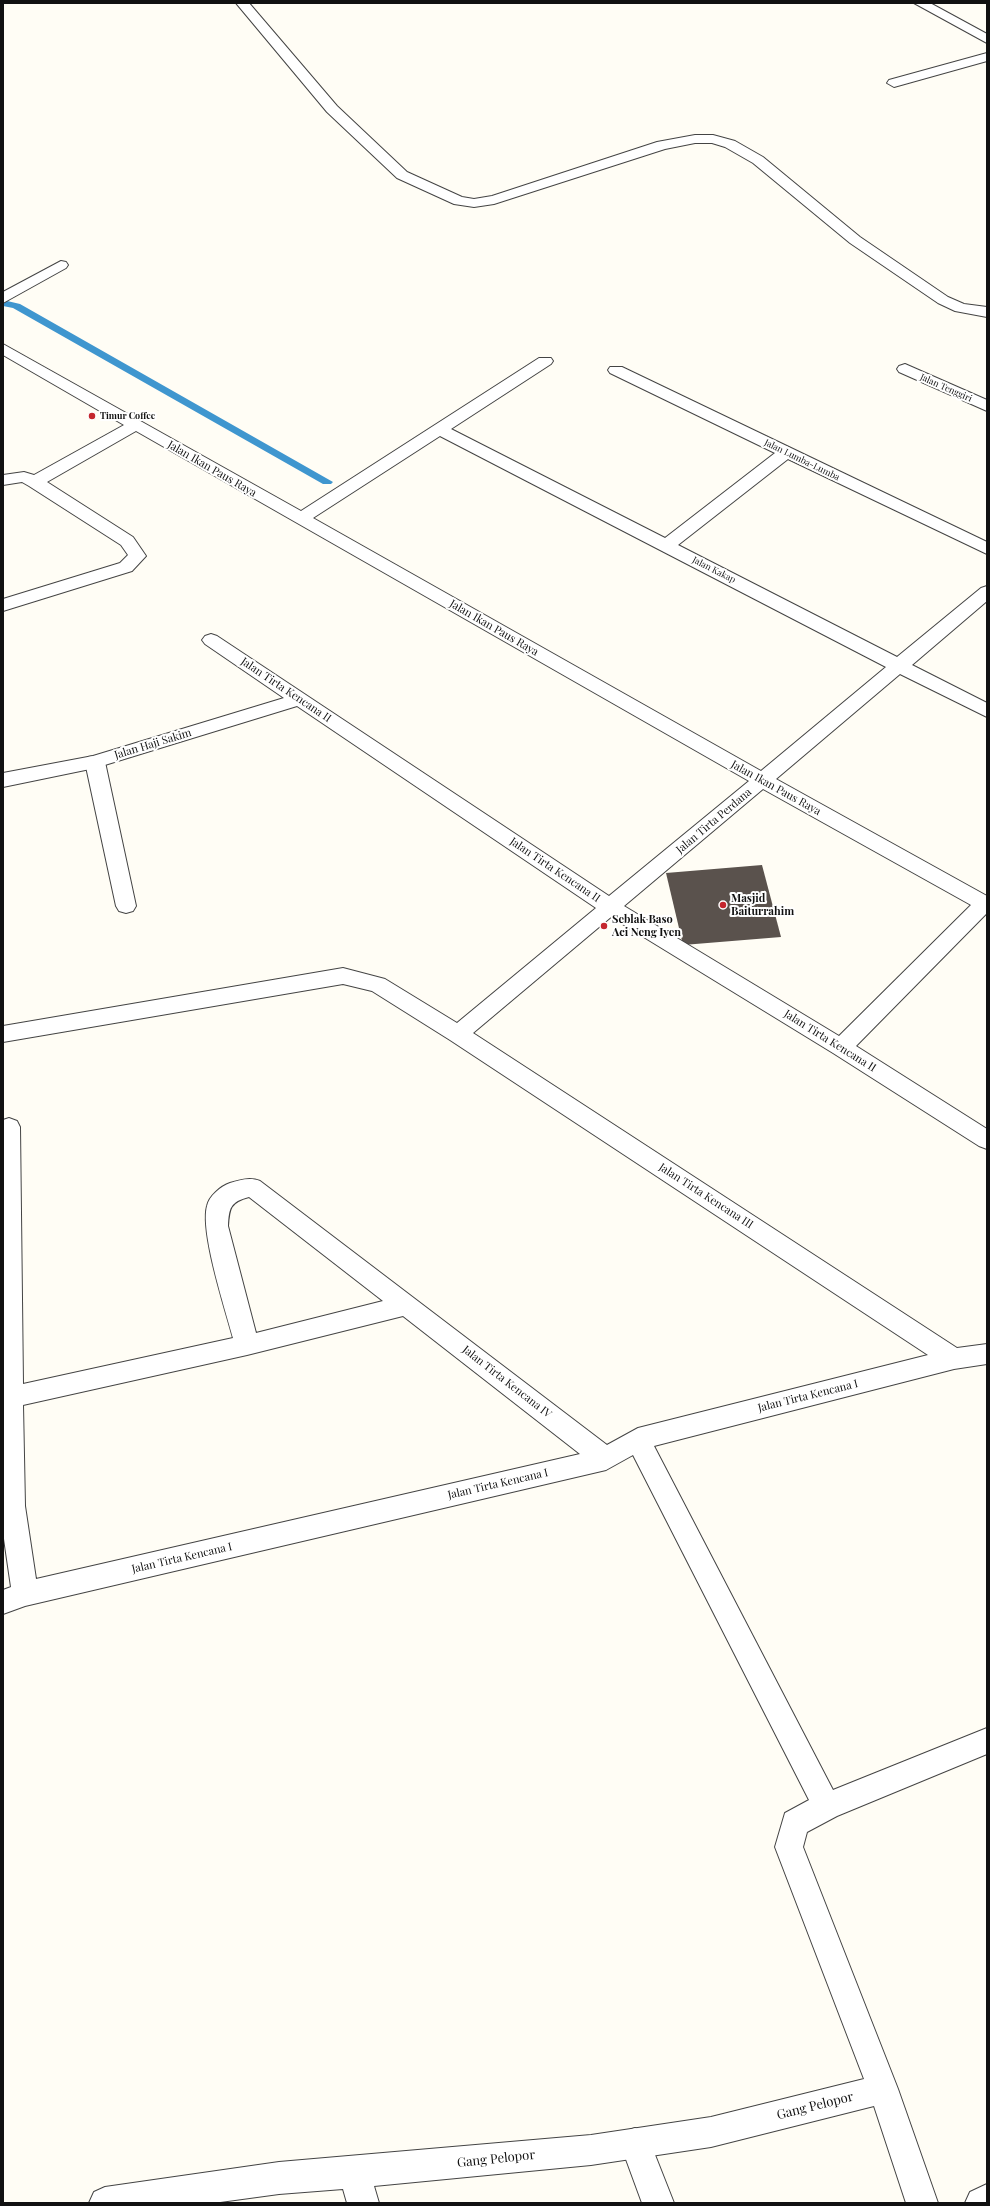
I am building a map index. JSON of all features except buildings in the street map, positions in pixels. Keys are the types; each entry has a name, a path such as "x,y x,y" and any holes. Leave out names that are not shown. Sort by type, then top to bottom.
{"street":[{"path":"242,3 332,109 402,175 459,201 474,203 494,200 662,145 695,139 713,139 730,144 752,155 804,200 855,240 943,300 960,308 987,312"},
{"path":"920,3 987,38"},
{"path":"894,83 987,57"},
{"path":"3,298 61,265"},
{"name":"Jalan Ikan Paus Raya","path":"3,349 762,780 986,904"},
{"path":"300,518 441,430 545,361"},
{"name":"Jalan Tenggiri","path":"905,369 987,406"},
{"name":"Jalan Lumba-Lumba","path":"616,370 987,549"},
{"path":"35,482 135,425"},
{"name":"Jalan Kakap","path":"441,430 987,711"},
{"path":"666,546 786,452"},
{"path":"3,480 24,477 35,482 127,541 137,556 126,567 3,605"},
{"name":"Jalan Tirta Perdana","path":"458,1034 987,592"},
{"name":"Jalan Tirta Kencana II","path":"211,640 610,907 841,1047 987,1140"},
{"name":"Jalan Haji Sakim","path":"3,780 95,762 300,699"},
{"path":"95,762 126,906"},
{"path":"841,1047 986,904"},
{"name":"Jalan Tirta Kencana III","path":"3,1034 343,976 378,985 458,1034 954,1359"},
{"path":"9,1127 14,1598"},
{"name":"Jalan Tirta Kencana IV","path":"247,1345 216,1226 218,1205 231,1192 252,1188 408,1305 606,1459"},
{"path":"12,1397 247,1345 408,1305"},
{"name":"Jalan Tirta Kencana I","path":"14,1598 606,1459 638,1439 954,1359 987,1354"},
{"path":"638,1439 827,1806"},
{"path":"922,2203 883,2089 789,1847 796,1823 827,1806 987,1741"},
{"name":"Gang Pelopor","path":"106,2203 279,2178 591,2150 711,2132 883,2089"},
{"path":"635,2143 658,2203"},
{"path":"354,2172 363,2203"},
{"path":"981,2203 987,2200"}],"waterway":[{"path":"3,303 16,306 327,482"}],"place":[{"name":"Timur Coffee","path":"92,416"},
{"name":"Masjid Baiturrahim","path":"723,905"},
{"name":"Seblak Baso Aci Neng Iyen","path":"604,926"}]}
